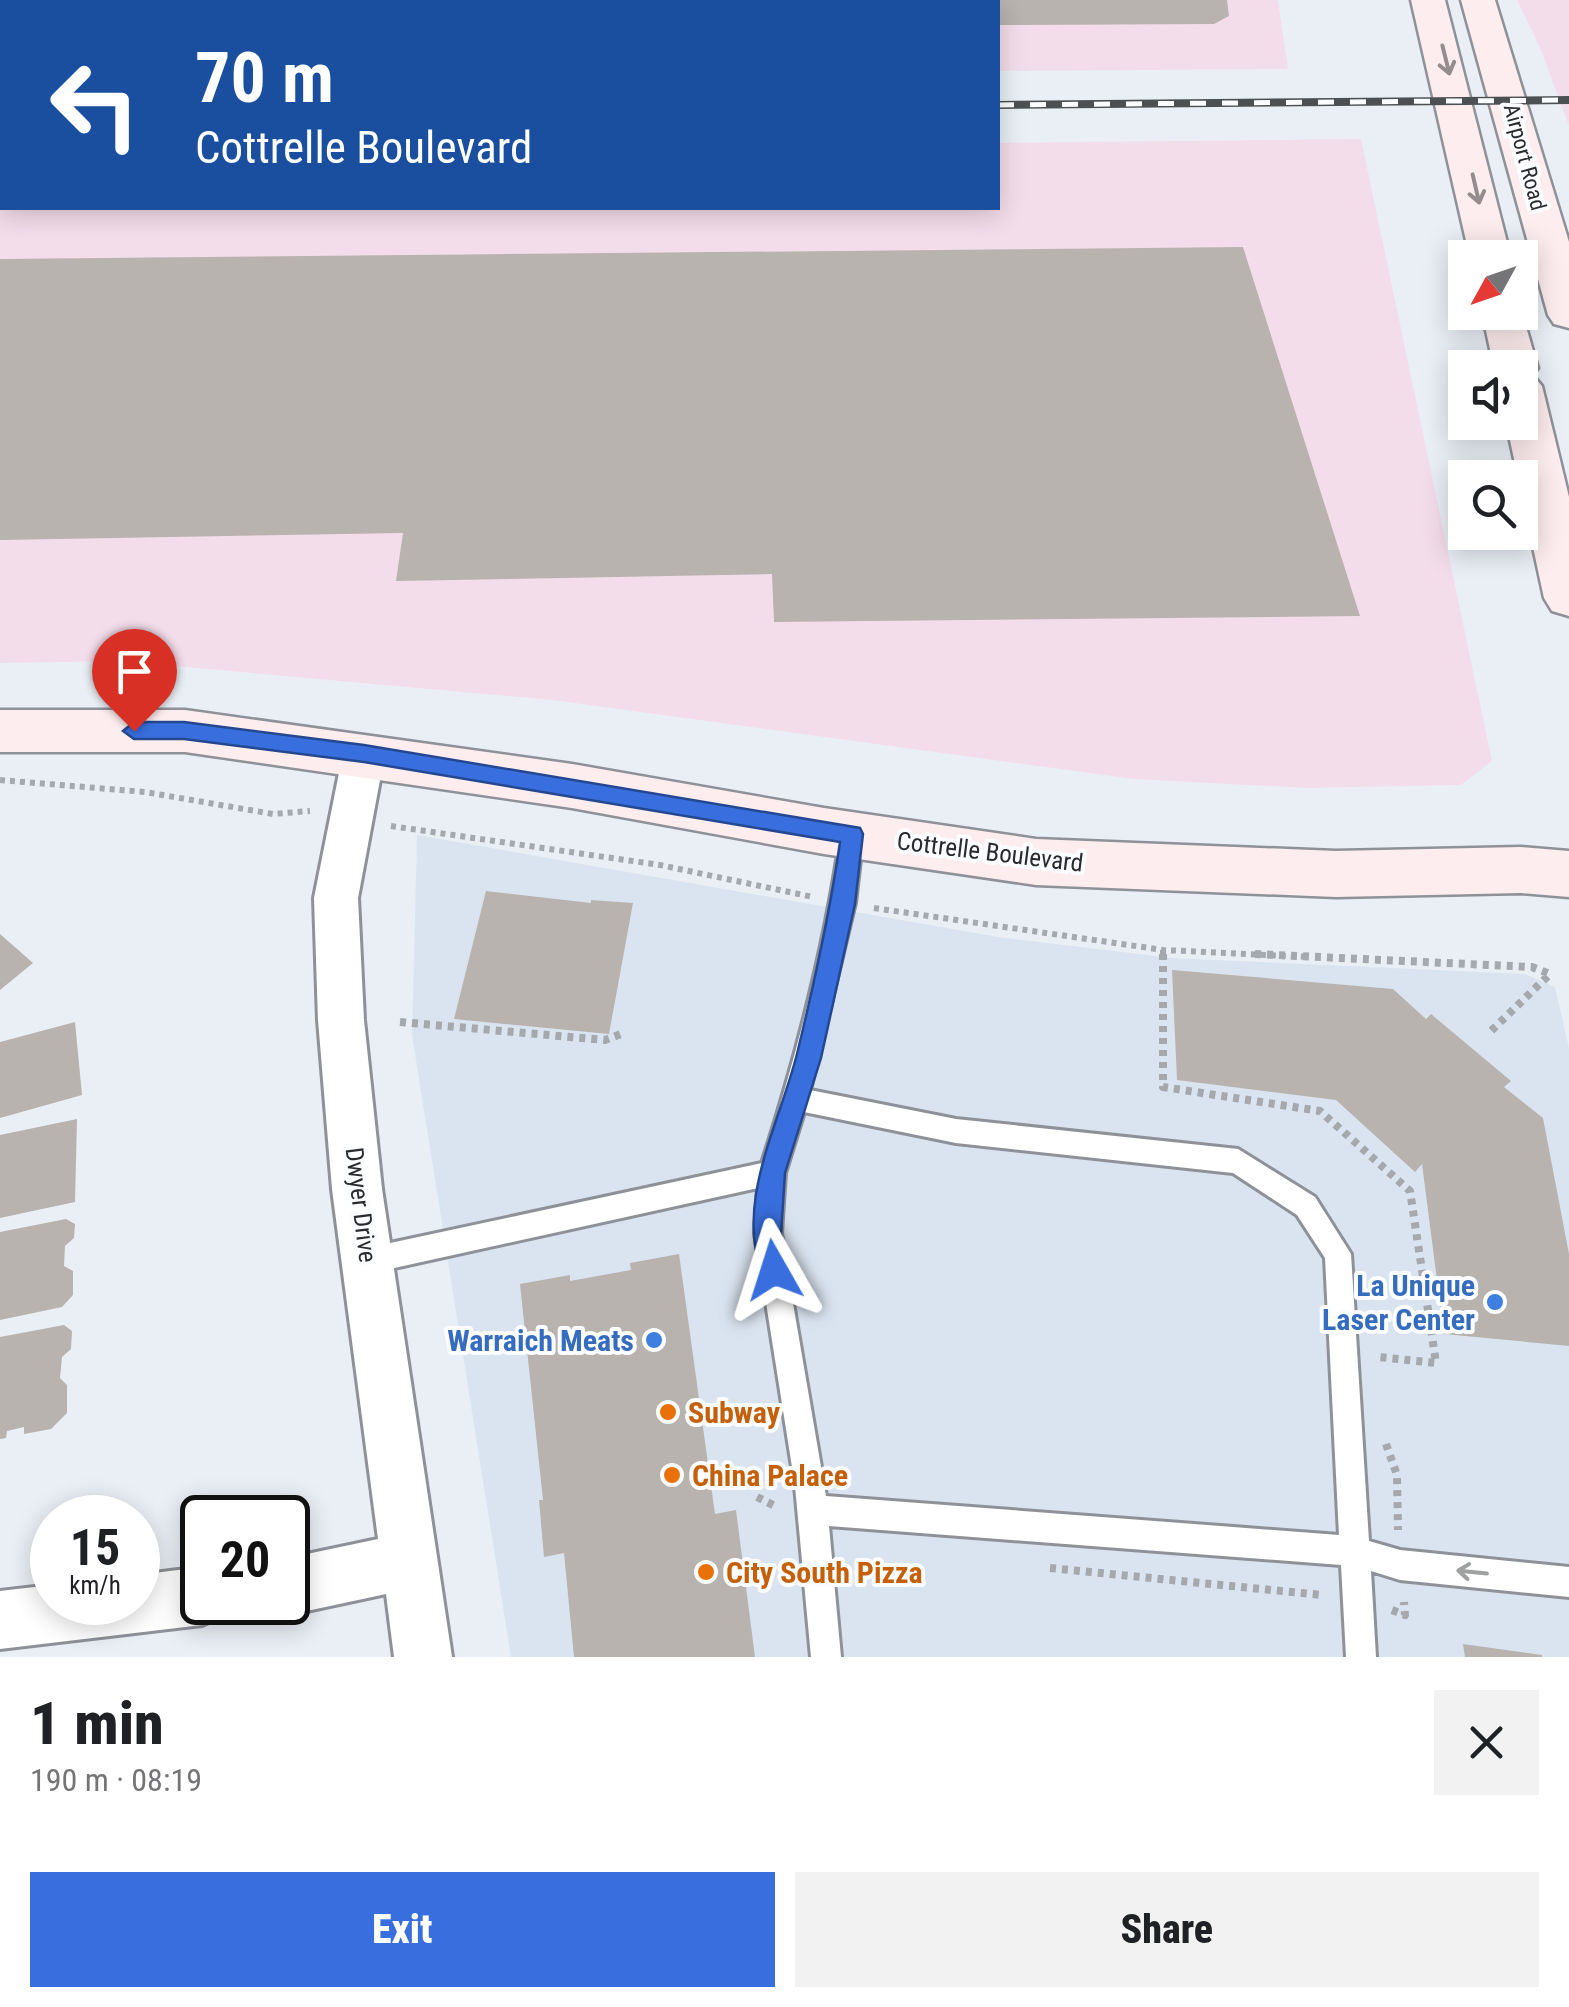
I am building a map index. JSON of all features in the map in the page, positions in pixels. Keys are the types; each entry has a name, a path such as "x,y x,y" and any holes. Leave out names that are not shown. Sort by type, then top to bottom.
{"main road":[{"path":"1428,0 1487,240"},
{"name":"Airport Road","path":"1478,0 1569,316"},
{"path":"1532,440 1569,598"},
{"name":"Cottrelle Boulevard","path":"0,731 184,731 364,754 1036,862 1336,874 1521,870 1569,874"}],"street":[{"name":"Dwyer Drive","path":"364,754 336,898 341,1020 368,1262 424,1657"},
{"path":"310,1582 410,1562"},
{"path":"0,1620 180,1599"}],"lane":[{"path":"826,1657 813,1517 768,1234 772,1173 796,1099 843,904 852,834"},
{"path":"796,1099 956,1131 1238,1161 1306,1206 1338,1254 1361,1657"},
{"path":"368,1262 772,1173"},
{"path":"813,1517 1354,1550 1400,1565 1569,1582"}],"path":[{"path":"0,780 145,792 273,814 304,810"},
{"path":"406,828 660,865 843,904 1163,950 1532,966 1550,974 1489,1033"},
{"path":"1163,950 1163,1087 1320,1110 1410,1190 1436,1363 1371,1356 1374,1374"},
{"path":"400,1022 605,1040 621,1034"},
{"path":"1040,1567 1357,1598 1405,1615 1397,1475 1382,1431"},
{"path":"757,1497 813,1517"}],"shaded area":[{"path":"1000,0 1278,0 1288,69 1000,71"},
{"path":"1517,0 1569,0 1569,126 1541,50"},
{"path":"1361,139 1492,761 1461,785 1306,788 1134,779 552,700 119,661 0,663 0,210 1000,210 1000,143"},
{"path":"417,835 998,937 1173,958 1525,974 1555,987 1569,1048 1569,1657 511,1657 412,1035"}],"building":[{"path":"1000,0 1227,0 1229,16 1214,24 1000,25"},
{"path":"1243,247 1360,616 774,622 772,574 396,581 403,533 0,540 0,259"},
{"path":"486,891 591,903 633,903 609,1034 454,1019"},
{"path":"0,934 33,963 0,990"},
{"path":"1172,970 1393,989 1426,1019 1431,1014 1511,1081 1504,1087 1543,1118 1569,1254 1569,1346 1444,1334 1422,1164 1415,1172 1336,1100 1177,1080"},
{"path":"75,1022 82,1095 0,1118 0,1042"},
{"path":"77,1119 75,1202 0,1218 0,1135"},
{"path":"66,1219 75,1224 74,1238 65,1246 64,1266 73,1271 73,1295 62,1307 0,1320 0,1232"},
{"path":"679,1254 715,1514 736,1510 755,1657 574,1657 564,1553 544,1557 539,1500 543,1500 520,1284 570,1275 570,1281 631,1270 630,1263"},
{"path":"64,1325 72,1331 71,1349 62,1357 60,1378 67,1385 67,1413 51,1429 24,1434 24,1427 7,1431 6,1438 0,1439 0,1337"},
{"path":"1463,1644 1542,1655 1542,1657 1465,1657"}],"railway":[{"path":"1000,105 1569,100"}],"place":[{"name":"La Unique Laser Center","path":"1495,1302"},
{"name":"Warraich Meats","path":"654,1340"},
{"name":"Subway","path":"668,1412"},
{"name":"China Palace","path":"672,1475"},
{"name":"City South Pizza","path":"706,1572"}],"route":[{"path":"134,731 184,731 364,754 852,834 843,904 808,1058 772,1173 768,1234 774,1270"}]}
